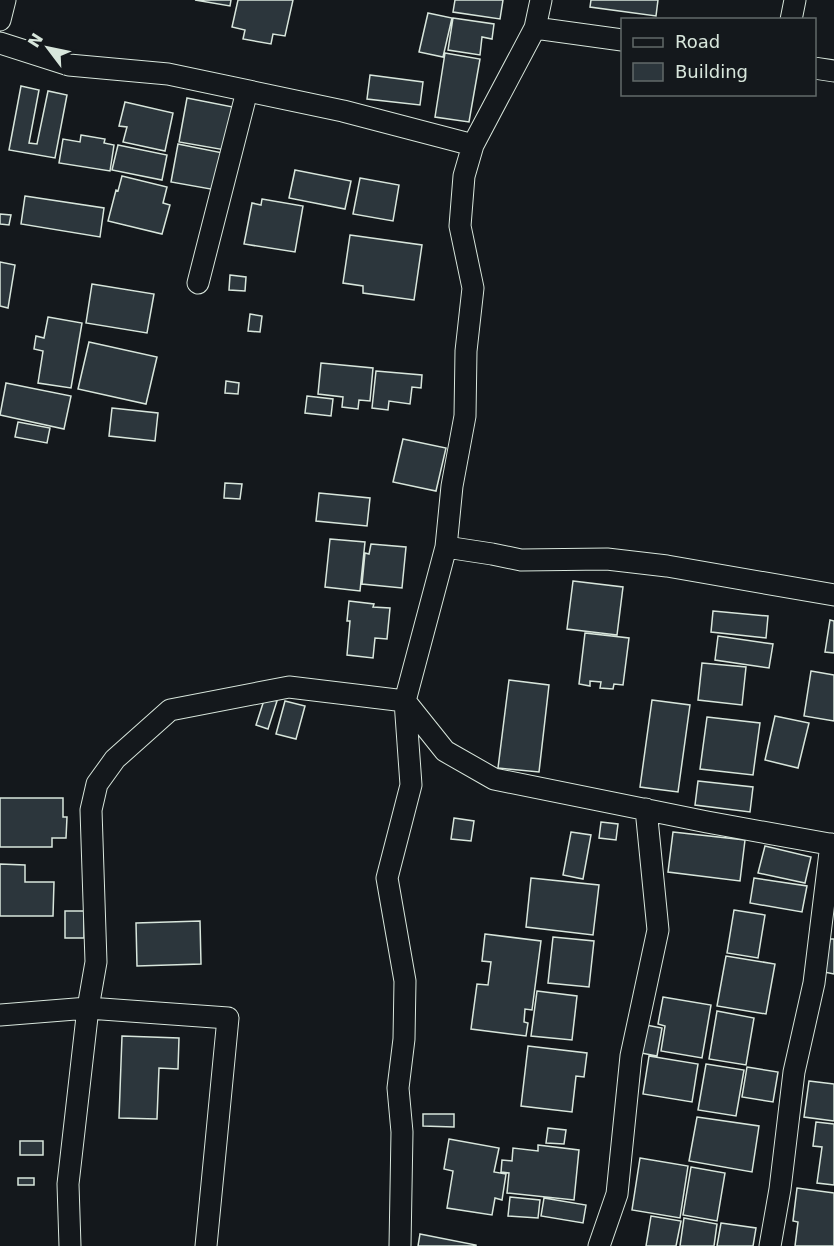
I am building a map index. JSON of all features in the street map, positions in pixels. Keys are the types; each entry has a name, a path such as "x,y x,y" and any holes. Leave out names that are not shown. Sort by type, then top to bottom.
{"street":[{"path":"0,20 5,0"},
{"path":"400,1246 402,1132 398,1088 404,1039 405,981 387,878 411,785 405,701 446,547 452,486 465,416 466,351 473,288 460,226 464,176 473,145 535,28 541,0"},
{"path":"791,18 795,0"},
{"path":"535,28 621,40"},
{"path":"0,43 69,65 168,74 343,111 473,145"},
{"path":"816,68 834,71"},
{"path":"198,283 247,91"},
{"path":"446,547 521,560 607,559 668,566 834,595"},
{"path":"70,1246 68,1184 88,1008 96,962 91,810 97,784 115,759 170,710 289,687 405,701 445,751 494,779 707,822 833,844 814,983 794,1072 780,1189 770,1246"},
{"path":"599,1246 617,1194 631,1056 658,930 646,809"},
{"path":"0,1015 88,1008 228,1018 206,1246"}],"building":[{"path":"195,0 231,0 230,6"},
{"path":"238,0 293,0 285,36 273,34 271,44 243,39 245,30 232,27"},
{"path":"455,0 503,0 500,19 453,12"},
{"path":"591,0 658,0 656,16 590,7"},
{"path":"428,13 452,18 443,57 419,52"},
{"path":"453,18 494,24 492,39 482,37 480,55 448,50"},
{"path":"445,53 480,59 469,122 435,117"},
{"path":"370,75 423,82 420,105 367,99"},
{"path":"21,86 39,90 29,143 37,144 48,91 67,95 55,158 9,150"},
{"path":"187,98 233,107 225,150 179,142"},
{"path":"125,102 173,113 165,151 123,142 127,127 119,126"},
{"path":"81,135 105,139 104,143 114,145 110,171 59,163 63,139 80,142"},
{"path":"178,144 223,153 216,190 171,182"},
{"path":"118,145 167,155 162,180 112,170"},
{"path":"295,170 351,181 345,209 289,198"},
{"path":"122,176 167,187 163,203 170,205 162,234 108,221"},
{"path":"360,178 399,185 393,221 353,214"},
{"path":"25,196 104,208 100,237 21,224"},
{"path":"262,199 303,206 295,252 244,244 252,203 261,205"},
{"path":"0,214 11,215 9,225 0,224"},
{"path":"350,235 422,245 414,300 363,293 363,286 343,283"},
{"path":"0,262 15,265 8,308 0,306"},
{"path":"230,275 246,277 245,291 229,290"},
{"path":"92,284 154,294 147,333 86,323"},
{"path":"250,314 262,316 260,332 248,331"},
{"path":"48,317 82,323 71,388 38,383 43,351 34,349 36,336 44,338"},
{"path":"89,342 157,357 146,404 78,389"},
{"path":"321,363 373,368 370,401 359,400 358,409 342,407 343,397 318,394"},
{"path":"376,371 422,375 421,388 412,387 410,404 389,401 388,410 372,408"},
{"path":"226,381 239,383 238,394 225,393"},
{"path":"6,383 71,396 64,429 0,415"},
{"path":"307,396 333,399 331,416 305,413"},
{"path":"112,408 158,413 155,441 109,436"},
{"path":"18,422 50,428 47,443 15,437"},
{"path":"403,439 446,448 436,491 393,482"},
{"path":"225,483 242,484 240,499 224,498"},
{"path":"319,493 370,498 367,526 316,521"},
{"path":"330,539 365,542 360,591 325,587"},
{"path":"371,544 406,547 402,588 362,584 365,553 369,554"},
{"path":"573,581 623,587 617,635 567,629"},
{"path":"349,601 374,604 373,607 390,608 387,639 375,638 373,658 347,655"},
{"path":"713,611 768,616 766,638 711,632"},
{"path":"830,620 834,621 834,653 825,652"},
{"path":"585,633 629,638 623,685 614,684 613,689 600,688 601,682 590,681 590,686 579,684"},
{"path":"718,636 773,644 769,668 715,660"},
{"path":"702,663 746,667 742,705 698,700"},
{"path":"811,671 834,675 834,721 804,716"},
{"path":"509,680 549,685 539,772 498,768"},
{"path":"265,697 277,701 268,729 256,725"},
{"path":"652,700 690,705 678,792 640,787"},
{"path":"285,701 305,706 296,739 276,734"},
{"path":"775,716 809,723 798,768 765,760"},
{"path":"707,717 760,723 753,775 700,769"},
{"path":"698,781 753,787 750,812 695,805"},
{"path":"0,798 63,798 63,817 67,817 66,838 52,838 52,847 0,847"},
{"path":"454,818 474,821 471,841 451,839"},
{"path":"601,822 618,824 616,840 599,838"},
{"path":"571,832 591,835 583,879 563,875"},
{"path":"673,832 745,840 740,881 668,872"},
{"path":"765,846 811,857 805,883 758,873"},
{"path":"0,864 25,865 25,882 54,882 53,916 0,916"},
{"path":"531,878 599,885 593,935 526,927"},
{"path":"754,878 807,886 802,912 750,903"},
{"path":"734,910 765,915 758,958 727,953"},
{"path":"65,911 84,911 84,938 65,938"},
{"path":"200,921 201,964 137,966 136,923"},
{"path":"485,934 541,941 532,1010 525,1009 524,1022 528,1023 526,1036 471,1029 477,984 488,985 491,962 482,961"},
{"path":"553,937 594,941 589,987 548,983"},
{"path":"830,939 834,939 834,974 824,972"},
{"path":"726,956 775,964 766,1014 717,1006"},
{"path":"537,991 577,996 572,1040 531,1036"},
{"path":"663,997 711,1005 702,1058 661,1051 665,1026 658,1024"},
{"path":"717,1011 754,1018 746,1065 709,1059"},
{"path":"646,1025 662,1028 657,1056 641,1053"},
{"path":"122,1036 179,1038 178,1069 159,1068 157,1119 119,1118"},
{"path":"528,1046 587,1053 584,1077 576,1076 572,1112 521,1106"},
{"path":"649,1056 698,1064 692,1102 643,1094"},
{"path":"706,1064 744,1070 736,1116 698,1110"},
{"path":"747,1067 778,1072 773,1102 742,1097"},
{"path":"809,1081 834,1084 834,1121 804,1117"},
{"path":"423,1114 454,1114 454,1127 423,1126"},
{"path":"697,1117 759,1126 752,1172 689,1161"},
{"path":"816,1122 834,1124 834,1185 817,1183 822,1147 813,1146"},
{"path":"548,1128 566,1130 564,1144 546,1143"},
{"path":"449,1139 499,1148 494,1172 506,1174 502,1200 495,1198 492,1215 447,1208 453,1171 444,1169"},
{"path":"20,1141 43,1141 43,1155 20,1155"},
{"path":"538,1145 579,1150 574,1200 507,1193 509,1173 501,1172 502,1160 512,1161 513,1148 538,1151"},
{"path":"640,1158 688,1166 680,1218 632,1210"},
{"path":"691,1167 725,1173 717,1221 683,1215"},
{"path":"18,1178 34,1178 34,1185 18,1185"},
{"path":"797,1188 834,1193 834,1246 795,1246 798,1222 793,1221"},
{"path":"510,1197 540,1200 538,1218 508,1216"},
{"path":"544,1198 586,1205 583,1223 541,1216"},
{"path":"651,1216 681,1221 676,1246 646,1246"},
{"path":"684,1218 717,1224 714,1246 680,1246"},
{"path":"721,1223 756,1228 753,1246 717,1246"},
{"path":"420,1234 476,1245 476,1246 418,1246"}]}
